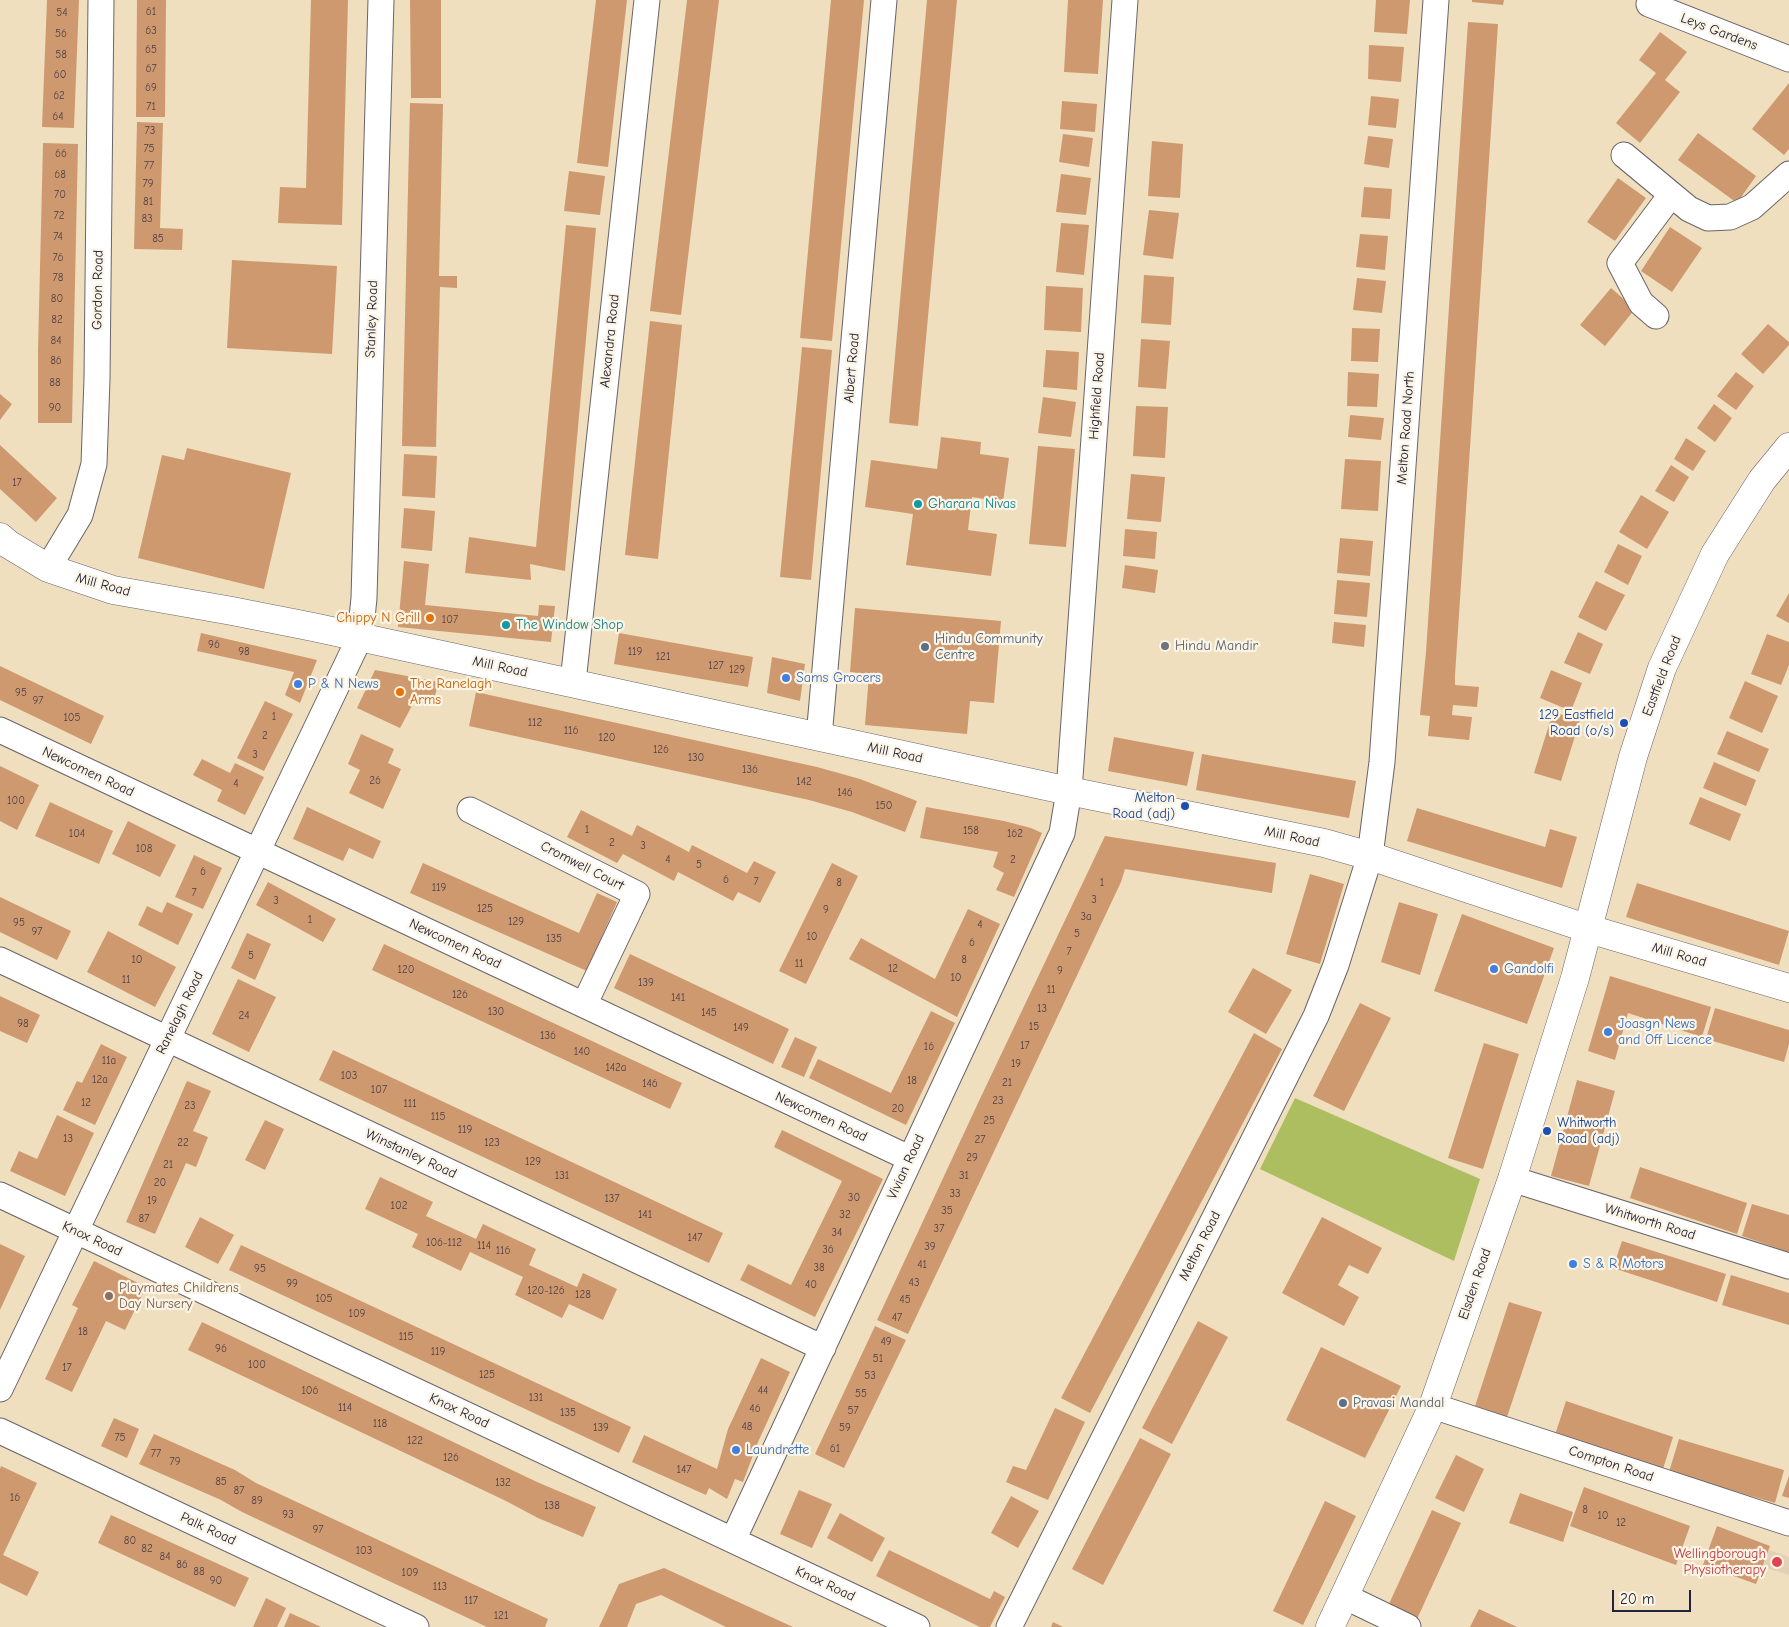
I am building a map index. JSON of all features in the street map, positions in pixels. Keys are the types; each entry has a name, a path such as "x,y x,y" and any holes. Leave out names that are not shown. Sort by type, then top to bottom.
{"street":[{"name":"Gordon Road","path":"48,568 80,515 94,464 97,379 101,0"},
{"name":"Stanley Road","path":"360,638 364,598 381,0"},
{"name":"Alexandra Road","path":"573,682 647,0"},
{"name":"Albert Road","path":"820,737 884,0"},
{"name":"Highfield Road","path":"1069,791 1126,0"},
{"name":"Melton Road North","path":"1370,856 1382,762 1436,0"},
{"name":"Leys Gardens","path":"1649,4 1789,59"},
{"path":"1624,155 1688,210 1708,218 1730,218 1752,207 1789,174"},
{"path":"1656,316 1641,303 1620,263 1671,194"},
{"name":"Eastfield Road","path":"1589,929 1632,757 1662,668 1715,554 1762,480 1789,447"},
{"name":"Mill Road","path":"0,537 8,544 48,568 113,590 232,610 573,682 1069,791 1324,843 1370,856 1589,929 1789,988"},
{"name":"Ranelagh Road","path":"0,1389 360,638"},
{"name":"Newcomen Road","path":"0,730 910,1158"},
{"name":"Vivian Road","path":"733,1540 1062,833 1069,791"},
{"name":"Cromwell Court","path":"470,810 637,894 584,1005"},
{"name":"Melton Road","path":"1009,1627 1316,1016 1336,965 1370,856"},
{"name":"Elsden Road","path":"1330,1627 1433,1406 1512,1179 1589,929"},
{"name":"Winstanley Road","path":"0,960 823,1348"},
{"name":"Whitworth Road","path":"1512,1179 1789,1266"},
{"name":"Knox Road","path":"0,1195 733,1540 878,1619 918,1627"},
{"name":"Compton Road","path":"1433,1406 1789,1523"},
{"name":"Palk Road","path":"0,1431 416,1627"},
{"path":"1344,1596 1408,1627"}],"shaded area":[{"name":"Wellingborough Physiotherapy","path":"1769,1550 1789,1557 1789,1575 1763,1567"}],"green space":[{"path":"1295,1098 1480,1179 1454,1261 1260,1169"}],"building":[{"path":"47,0 79,0 74,128 42,127"},
{"path":"137,0 166,0 165,117 136,117"},
{"path":"311,0 348,0 342,225 278,223 280,187 306,188"},
{"path":"410,0 441,0 441,98 411,98"},
{"path":"596,0 627,0 608,167 577,163"},
{"path":"687,0 719,0 681,315 650,311"},
{"path":"831,0 864,0 832,341 800,338"},
{"path":"927,0 957,0 918,426 889,423"},
{"path":"1068,0 1103,0 1098,74 1064,72"},
{"path":"1376,0 1410,0 1407,34 1374,32"},
{"path":"1472,0 1504,0 1503,5 1472,2"},
{"path":"1468,22 1498,24 1455,675 1455,685 1479,687 1477,707 1453,705 1452,715 1472,717 1469,740 1428,736 1430,716 1420,715 1426,652"},
{"path":"1660,32 1687,52 1665,80 1680,92 1640,143 1616,123 1656,73 1639,60"},
{"path":"1369,45 1404,47 1401,82 1368,79"},
{"path":"1789,83 1789,149 1784,155 1752,129"},
{"path":"1371,96 1399,99 1396,128 1368,125"},
{"path":"1062,101 1097,104 1095,132 1060,129"},
{"path":"410,103 443,104 439,276 457,276 457,288 440,287 436,447 402,446"},
{"path":"137,122 163,123 160,228 183,229 182,250 134,249"},
{"path":"1698,133 1756,176 1737,203 1678,160"},
{"path":"1063,134 1093,138 1089,167 1059,162"},
{"path":"1368,136 1393,139 1389,168 1364,164"},
{"path":"1152,141 1183,144 1180,198 1148,196"},
{"path":"43,143 78,144 72,423 38,423"},
{"path":"569,171 605,176 600,215 564,211"},
{"path":"1061,174 1091,178 1086,215 1056,212"},
{"path":"1618,178 1646,198 1615,241 1587,222"},
{"path":"1364,187 1392,189 1390,219 1361,217"},
{"path":"1149,210 1179,213 1173,259 1143,255"},
{"path":"1061,223 1089,225 1084,275 1056,272"},
{"path":"566,225 596,228 565,571 530,564 531,580 465,573 469,537 536,547"},
{"path":"1670,227 1702,248 1672,292 1641,271"},
{"path":"1360,234 1388,236 1385,270 1356,267"},
{"path":"232,260 337,266 332,354 227,348"},
{"path":"1144,275 1174,277 1171,325 1141,323"},
{"path":"1357,278 1386,281 1382,313 1353,310"},
{"path":"1046,286 1083,288 1081,332 1044,330"},
{"path":"1611,288 1635,309 1605,346 1580,325"},
{"path":"650,321 682,325 658,559 625,555"},
{"path":"1768,324 1789,342 1789,345 1763,374 1741,354"},
{"path":"1352,328 1380,329 1378,362 1351,361"},
{"path":"1141,339 1170,341 1166,389 1138,387"},
{"path":"802,347 832,350 811,580 780,577"},
{"path":"1046,350 1079,352 1077,390 1043,387"},
{"path":"1348,372 1379,374 1377,407 1347,406"},
{"path":"1736,372 1754,386 1736,410 1717,396"},
{"path":"0,394 12,404 0,420"},
{"path":"1043,397 1076,402 1071,437 1038,433"},
{"path":"1714,404 1732,418 1715,442 1697,428"},
{"path":"1136,406 1168,407 1165,458 1133,456"},
{"path":"1350,415 1384,418 1381,440 1348,437"},
{"name":"Gharana Nivas","path":"941,437 981,442 980,454 1009,458 1003,502 972,497 968,530 997,534 991,576 906,565 913,514 865,507 871,460 937,469"},
{"path":"1686,438 1706,451 1693,471 1674,459"},
{"path":"0,445 57,498 36,522 0,489"},
{"path":"1038,446 1075,449 1066,547 1029,544"},
{"path":"187,448 291,473 264,589 138,558 162,455 184,460"},
{"path":"404,454 437,456 435,498 402,496"},
{"path":"1345,459 1381,461 1378,511 1341,509"},
{"path":"1671,465 1689,477 1674,502 1655,491"},
{"path":"1131,474 1165,477 1161,522 1127,519"},
{"path":"1641,495 1669,512 1647,549 1619,532"},
{"path":"404,508 435,511 432,551 401,548"},
{"path":"1125,529 1157,532 1155,559 1123,556"},
{"path":"1340,538 1373,541 1370,576 1337,573"},
{"path":"1618,544 1642,556 1628,585 1604,572"},
{"path":"404,561 429,564 425,605 538,616 539,605 555,606 551,642 398,627"},
{"path":"1125,565 1158,570 1155,593 1122,588"},
{"path":"1337,580 1370,583 1367,617 1334,614"},
{"path":"1596,581 1625,595 1606,631 1578,617"},
{"path":"1789,593 1789,623 1776,616"},
{"name":"Hindu Community Centre","path":"855,608 1001,621 994,703 970,701 967,734 865,725 869,674 850,672"},
{"path":"1334,622 1366,625 1364,647 1332,643"},
{"path":"1578,632 1603,644 1590,674 1564,663"},
{"path":"201,633 317,660 300,703 285,695 294,672 197,651"},
{"path":"619,633 753,657 748,687 614,664"},
{"path":"1767,634 1789,642 1789,665 1781,685 1751,674"},
{"name":"Sams Grocers","path":"772,657 805,664 800,701 767,693"},
{"path":"0,666 104,716 91,744 0,700"},
{"name":"The Ranelagh Arms","path":"375,670 439,682 432,705 414,702 400,728 357,708"},
{"path":"1551,670 1582,683 1571,711 1540,698"},
{"path":"1745,681 1778,696 1762,733 1729,718"},
{"path":"476,692 817,767 860,779 917,801 905,832 852,812 809,800 469,726"},
{"path":"265,701 293,714 264,771 237,758"},
{"path":"1553,712 1580,720 1561,781 1534,773"},
{"path":"1727,731 1769,749 1759,772 1717,754"},
{"path":"361,734 394,749 388,763 401,769 383,809 349,793 360,770 348,764"},
{"path":"1114,737 1194,752 1187,786 1108,771"},
{"path":"1202,754 1356,781 1349,818 1196,790"},
{"path":"202,759 230,773 235,763 264,777 245,815 217,801 222,790 193,775"},
{"path":"1714,762 1756,780 1746,806 1703,788"},
{"path":"0,766 39,785 17,830 0,821"},
{"path":"1700,797 1741,814 1730,841 1689,824"},
{"path":"50,802 113,831 99,864 35,836"},
{"path":"307,807 381,841 373,859 349,848 343,861 293,839"},
{"path":"926,807 1004,821 1042,833 1014,897 996,890 1004,873 993,867 998,852 920,838"},
{"path":"1417,808 1545,847 1550,829 1577,837 1562,888 1407,841"},
{"path":"581,810 632,836 637,825 689,852 692,845 747,873 754,861 776,872 760,903 738,892 733,901 678,872 674,881 623,854 617,863 567,837"},
{"path":"128,821 176,845 160,877 112,854"},
{"path":"1105,836 1276,863 1272,893 1125,869 1121,882 908,1334 877,1320"},
{"path":"194,855 222,868 203,909 175,897"},
{"path":"423,863 579,933 597,893 617,902 587,971 410,893"},
{"path":"832,863 858,876 806,984 779,971"},
{"path":"1310,874 1344,884 1320,964 1286,954"},
{"path":"268,882 336,919 323,942 256,905"},
{"path":"1637,883 1789,931 1779,965 1626,917"},
{"path":"0,897 71,931 57,960 0,932"},
{"path":"167,902 193,914 178,945 138,925 147,906 162,913"},
{"path":"1399,902 1438,914 1420,975 1381,962"},
{"path":"968,909 1000,924 957,1017 849,959 861,938 935,979"},
{"name":"Gandolfi","path":"1462,914 1554,948 1527,1024 1434,991"},
{"path":"108,931 176,967 155,1007 87,972"},
{"path":"247,933 271,944 255,980 231,968"},
{"path":"384,944 682,1083 670,1109 372,970"},
{"path":"630,954 789,1029 773,1064 614,988"},
{"path":"1253,968 1292,990 1266,1034 1228,1012"},
{"path":"1610,976 1711,1007 1702,1037 1628,1013 1615,1060 1588,1051"},
{"path":"238,979 276,997 249,1052 212,1034"},
{"path":"0,996 40,1015 27,1043 0,1031"},
{"path":"1360,1003 1391,1018 1344,1111 1313,1096"},
{"path":"1715,1008 1789,1030 1789,1044 1784,1062 1706,1039"},
{"path":"931,1011 955,1023 906,1125 809,1078 818,1059 891,1093"},
{"path":"1254,1033 1282,1049 1090,1413 1061,1398"},
{"path":"795,1037 817,1047 804,1077 781,1067"},
{"path":"1484,1043 1519,1054 1483,1169 1448,1158"},
{"path":"101,1044 127,1057 95,1125 63,1110 77,1081 82,1083"},
{"path":"333,1050 723,1233 709,1263 319,1080"},
{"path":"1577,1080 1615,1091 1589,1186 1551,1176"},
{"path":"187,1081 211,1091 193,1131 208,1137 196,1167 186,1163 155,1234 126,1222"},
{"path":"57,1115 94,1133 65,1196 10,1171 19,1151 37,1159"},
{"path":"265,1120 284,1129 265,1170 245,1160"},
{"path":"782,1130 883,1179 815,1317 740,1280 748,1264 791,1285 842,1181 774,1147"},
{"path":"1640,1167 1747,1203 1737,1234 1630,1198"},
{"path":"380,1177 433,1202 426,1216 476,1239 483,1224 536,1249 529,1265 577,1287 583,1273 617,1289 603,1320 569,1304 562,1318 515,1295 523,1277 470,1252 461,1271 412,1247 418,1234 365,1209"},
{"path":"1752,1204 1789,1215 1789,1252 1742,1236"},
{"path":"200,1217 234,1235 218,1264 185,1247"},
{"path":"1322,1217 1382,1248 1368,1274 1349,1265 1338,1285 1359,1297 1344,1326 1282,1293"},
{"path":"1622,1241 1726,1274 1717,1302 1613,1268"},
{"path":"0,1244 25,1256 0,1310"},
{"path":"241,1245 631,1427 619,1453 229,1270"},
{"path":"94,1261 146,1287 125,1330 106,1321 72,1392 45,1379 78,1308 72,1305"},
{"path":"1731,1275 1789,1293 1789,1325 1722,1305"},
{"path":"1509,1302 1542,1312 1507,1417 1475,1406"},
{"path":"1198,1321 1228,1337 1172,1444 1142,1428"},
{"path":"202,1322 537,1482 596,1507 583,1537 538,1518 188,1350"},
{"path":"875,1326 906,1340 844,1468 815,1454"},
{"name":"Pravasi Mandal","path":"1321,1347 1401,1386 1365,1458 1286,1420"},
{"path":"761,1358 790,1372 758,1442 743,1482 735,1479 727,1499 709,1488 706,1495 632,1462 644,1435 717,1469 728,1429"},
{"path":"1566,1401 1673,1437 1663,1469 1555,1435"},
{"path":"1055,1408 1085,1422 1048,1500 1006,1482 1013,1466 1026,1470"},
{"path":"114,1418 139,1429 127,1458 101,1446"},
{"path":"154,1434 235,1470 256,1483 548,1619 545,1627 487,1627 242,1512 221,1500 139,1464"},
{"path":"1140,1438 1171,1454 1103,1585 1072,1569"},
{"path":"1679,1439 1784,1470 1775,1503 1669,1472"},
{"path":"1456,1455 1484,1469 1464,1512 1435,1498"},
{"path":"1,1466 37,1483 3,1555 39,1572 27,1596 0,1583"},
{"path":"1789,1476 1789,1498 1782,1496"},
{"path":"1584,1487 1690,1526 1676,1565 1570,1526"},
{"path":"799,1490 832,1504 812,1548 780,1534"},
{"path":"1520,1493 1573,1512 1563,1542 1509,1523"},
{"path":"1011,1496 1039,1511 1018,1548 991,1533"},
{"path":"1325,1501 1356,1516 1303,1625 1273,1611"},
{"path":"1432,1510 1461,1523 1417,1619 1388,1606"},
{"path":"840,1513 885,1538 872,1562 827,1538"},
{"path":"111,1515 249,1578 235,1607 98,1543"},
{"path":"1717,1526 1770,1546 1756,1584 1703,1565"},
{"path":"889,1550 990,1599 994,1591 1005,1597 990,1627 980,1627 876,1576"},
{"path":"664,1568 793,1627 726,1627 661,1595 636,1604 627,1627 599,1627 619,1584"},
{"path":"266,1598 286,1608 277,1627 253,1627"},
{"path":"1479,1609 1496,1617 1517,1627 1470,1627"},
{"path":"290,1613 308,1621 321,1627 284,1627"},
{"path":"1053,1622 1063,1627 1051,1627"}],"place":[{"name":"Gharana Nivas","path":"918,504"},
{"name":"Chippy N Grill","path":"430,618"},
{"name":"The Window Shop","path":"506,625"},
{"name":"Hindu Mandir","path":"1165,646"},
{"name":"Hindu Community Centre","path":"925,647"},
{"name":"Sams Grocers","path":"786,678"},
{"name":"P & N News","path":"298,684"},
{"name":"The Ranelagh Arms","path":"400,692"},
{"name":"129 Eastfield Road (o/s)","path":"1624,723"},
{"name":"Melton Road (adj)","path":"1185,806"},
{"name":"Gandolfi","path":"1494,969"},
{"name":"Joasgn News and Off Licence","path":"1608,1032"},
{"name":"Whitworth Road (adj)","path":"1547,1131"},
{"name":"S & R Motors","path":"1573,1264"},
{"name":"Playmates Childrens Day Nursery","path":"109,1296"},
{"name":"Pravasi Mandal","path":"1343,1403"},
{"name":"Laundrette","path":"736,1450"},
{"name":"Wellingborough Physiotherapy","path":"1777,1562"}]}
